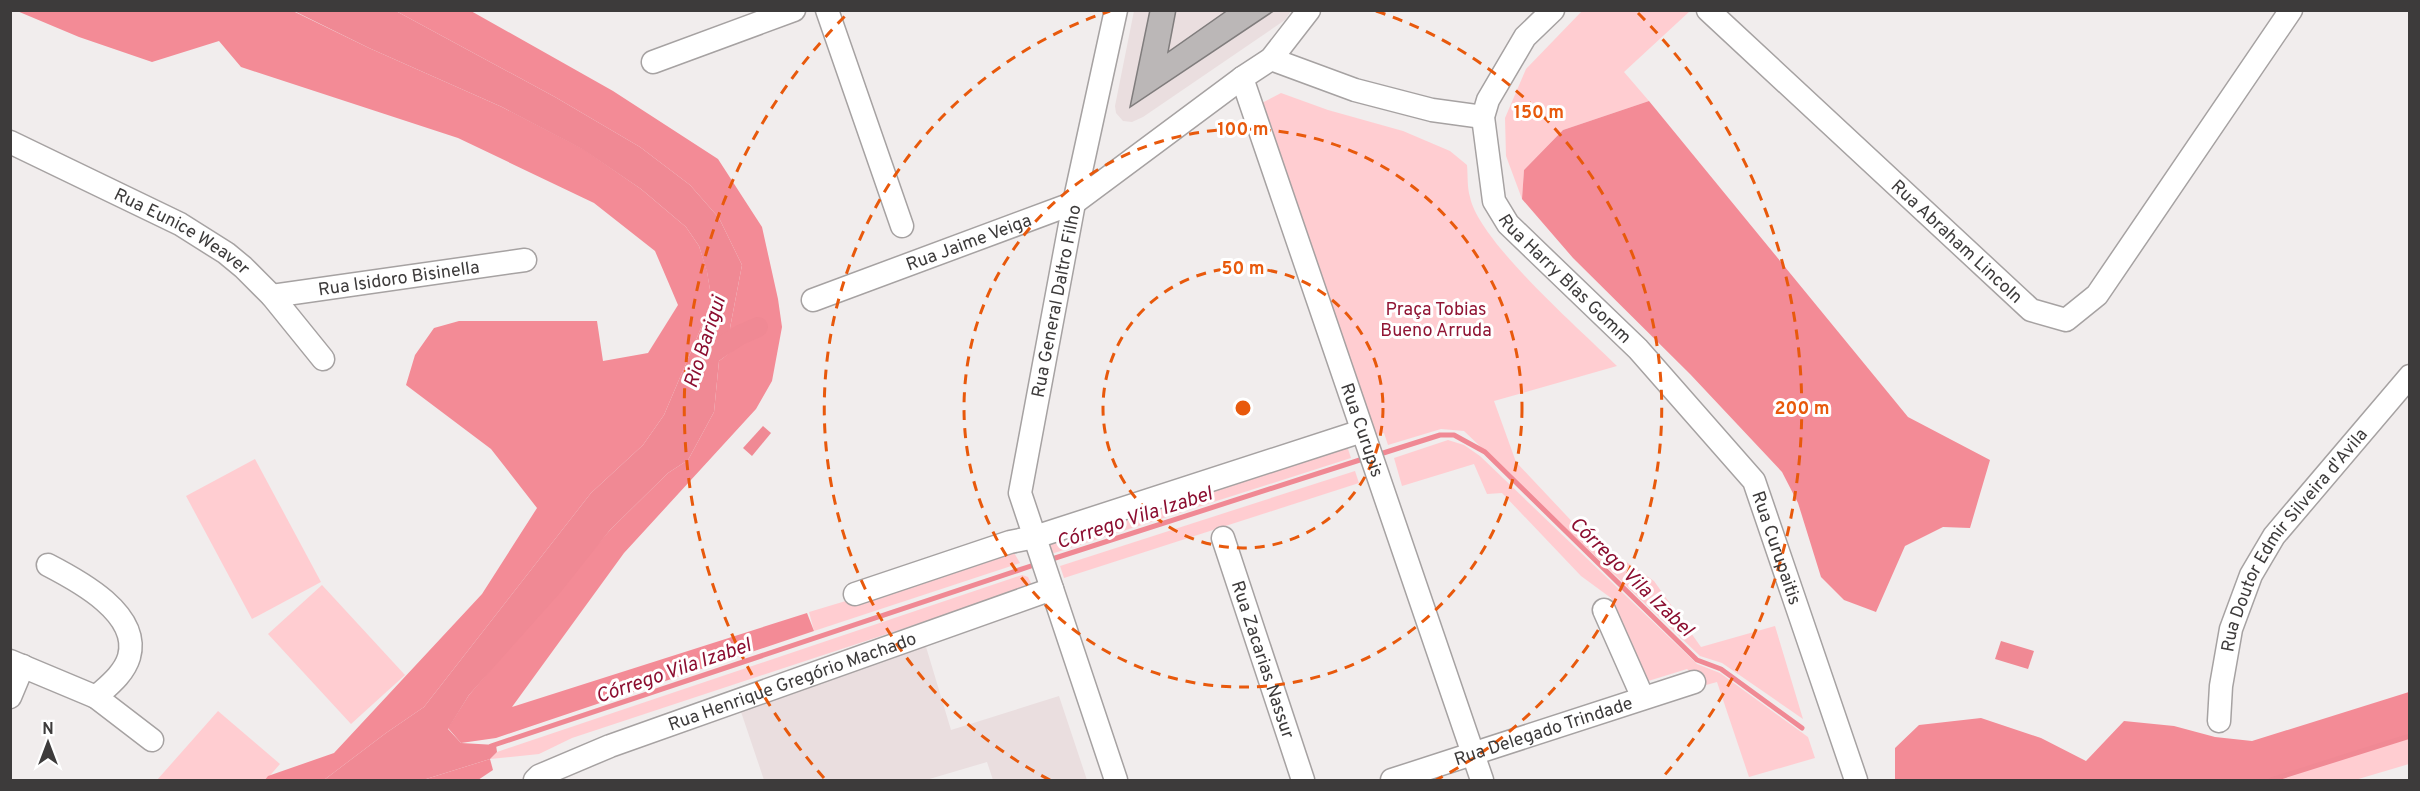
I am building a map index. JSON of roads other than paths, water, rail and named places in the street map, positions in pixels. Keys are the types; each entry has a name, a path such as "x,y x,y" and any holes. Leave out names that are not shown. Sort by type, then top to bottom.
{"street":[{"path":"653,62 794,10"},
{"path":"827,10 902,226"},
{"name":"Rua General Daltro Filho","path":"1116,10 1074,203 1020,493 1116,780"},
{"name":"Rua Jaime Veiga","path":"813,300 1074,203 1271,59 1309,10"},
{"name":"Rua Harry Blas Gomm","path":"1553,10 1525,37 1488,100 1483,117 1494,201 1508,224 1638,350"},
{"name":"Rua Abraham Lincoln","path":"1708,10 2031,310 2066,320 2097,295 2291,10"},
{"path":"1271,59 1355,90 1432,110 1483,117"},
{"name":"Rua Curupis","path":"1242,78 1482,780"},
{"name":"Rua Eunice Weaver","path":"10,142 201,236 243,267 272,296 323,359"},
{"name":"Rua Isidoro Bisinella","path":"272,296 525,260"},
{"name":"Rua Curupaitis","path":"1638,350 1754,481 1856,780"},
{"name":"Rua Doutor Edmir Silveira d'Avila","path":"2219,721 2221,686 2231,628 2251,575 2274,536 2409,376"},
{"path":"855,594 1010,542 1036,542 1364,436"},
{"name":"Rua Zacarias Nassur","path":"1223,538 1303,780"},
{"path":"48,565 94,591 127,629 130,644 129,658 122,671 96,697"},
{"name":"Rua Henrique Gregório Machado","path":"535,780 539,776 610,746 1049,580"},
{"path":"1604,610 1643,698"},
{"path":"10,697 17,663 96,697 152,740"},
{"name":"Rua Delegado Trindade","path":"1392,780 1694,682"}],"water":[{"name":"Rio Barigui","path":"294,11 396,11 555,97 640,147 690,185 719,218 742,265 730,328 732,351 719,361 714,412 688,460 668,473 610,530 560,593 469,695 448,729 461,743 496,745 497,752 490,759 423,780 324,780 424,707 591,493 643,445 664,415 712,302 707,272 699,246 686,227 641,189 582,149 502,107 369,48"},
{"path":"763,426 771,433 752,456 743,448"},
{"path":"2001,641 2034,651 2028,669 1995,659"}],"waterway":[{"name":"Rio Barigui","path":"710,354 740,335 758,327"},
{"name":"Córrego Vila Izabel","path":"1377,455 1440,435 1454,435 1485,452 1697,660 1721,669 1802,728"},
{"name":"Córrego Vila Izabel","path":"1049,560 1366,458"},
{"name":"Córrego Vila Izabel","path":"491,746 1037,564"},
{"name":"Córrego Vila Izabel","path":"2271,780 2410,736"}],"park label":[{"name":"Praça Tobias Bueno Arruda","path":"1436,319"}]}
